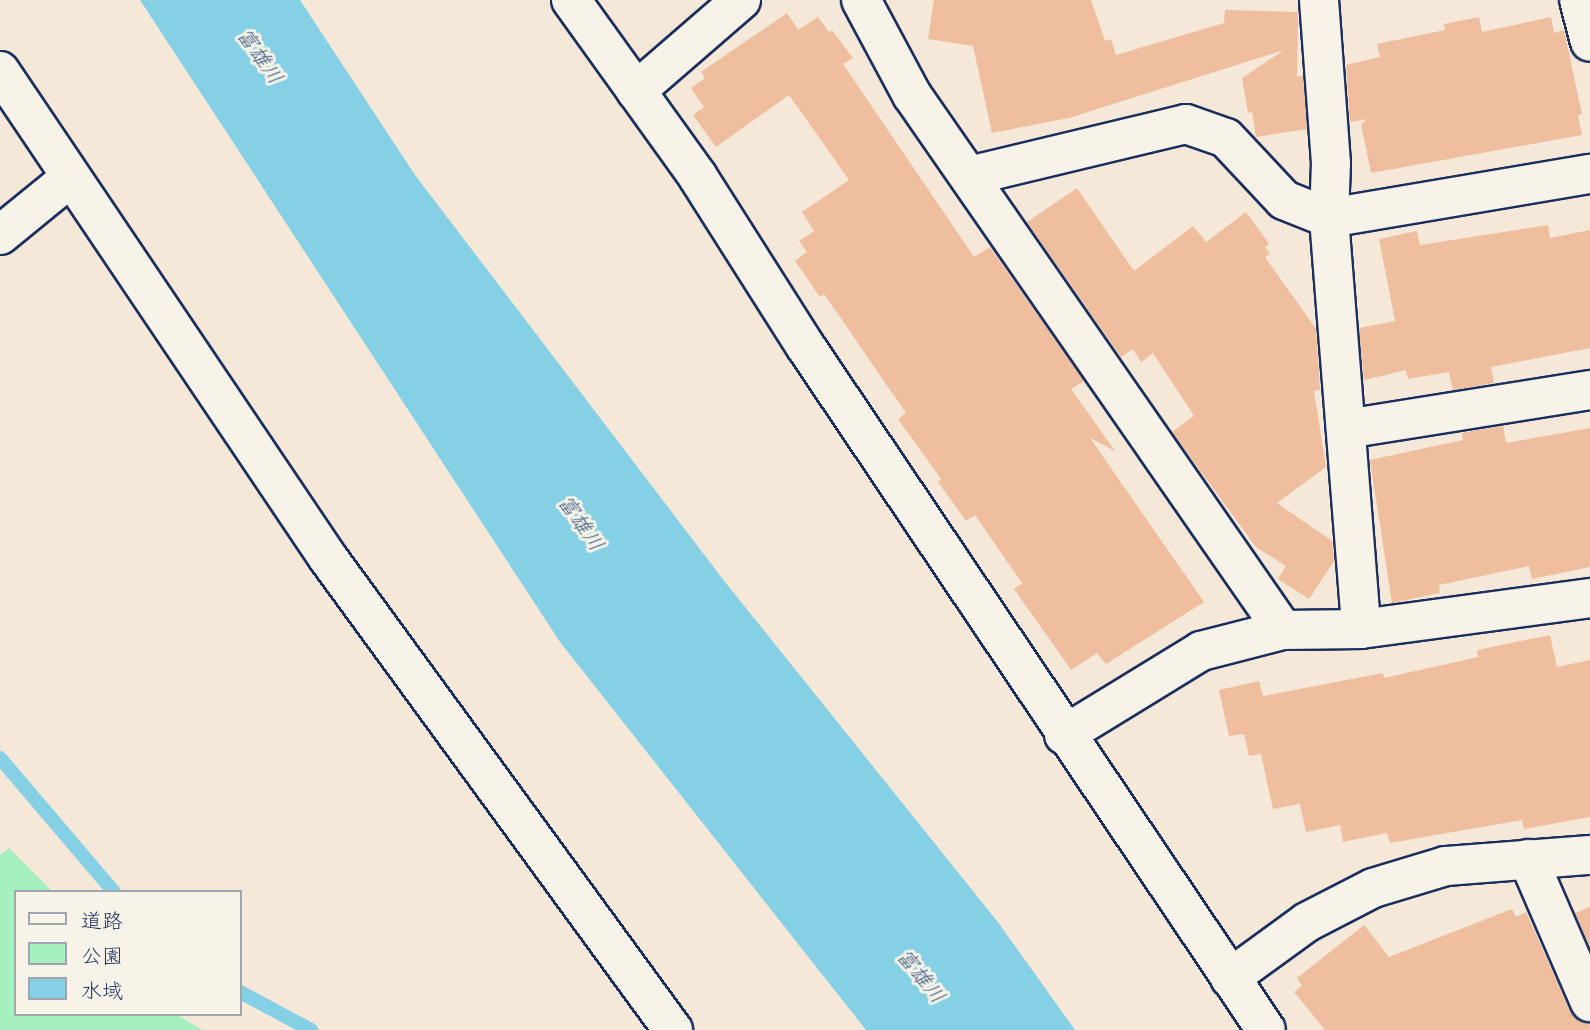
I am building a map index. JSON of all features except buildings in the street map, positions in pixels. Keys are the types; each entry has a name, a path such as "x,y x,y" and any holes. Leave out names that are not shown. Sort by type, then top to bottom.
{"street":[{"path":"571,0 698,177 1064,735 1266,1030"},
{"path":"636,91 741,0"},
{"path":"861,0 912,95 1283,630"},
{"path":"1319,0 1331,163 1329,218 1361,629"},
{"path":"1579,0 1590,42"},
{"path":"0,71 328,558 673,1030"},
{"path":"969,176 1186,124 1226,138 1284,200 1329,218 1590,174"},
{"path":"0,235 70,178"},
{"path":"1346,429 1590,390"},
{"path":"1064,735 1201,651 1283,630 1361,629 1590,598"},
{"path":"1230,978 1307,922 1373,888 1446,866 1590,855"},
{"path":"1528,859 1590,1002"}],"green space":[{"path":"9,848 51,890 14,890 14,1016 179,1016 202,1030 0,1030 0,855"}],"water":[{"name":"富雄川","path":"140,0 300,0 415,175 725,582 997,921 1075,1030 866,1030 560,642"}],"waterway":[{"path":"0,758 112,890"},
{"path":"242,993 311,1030"}]}
